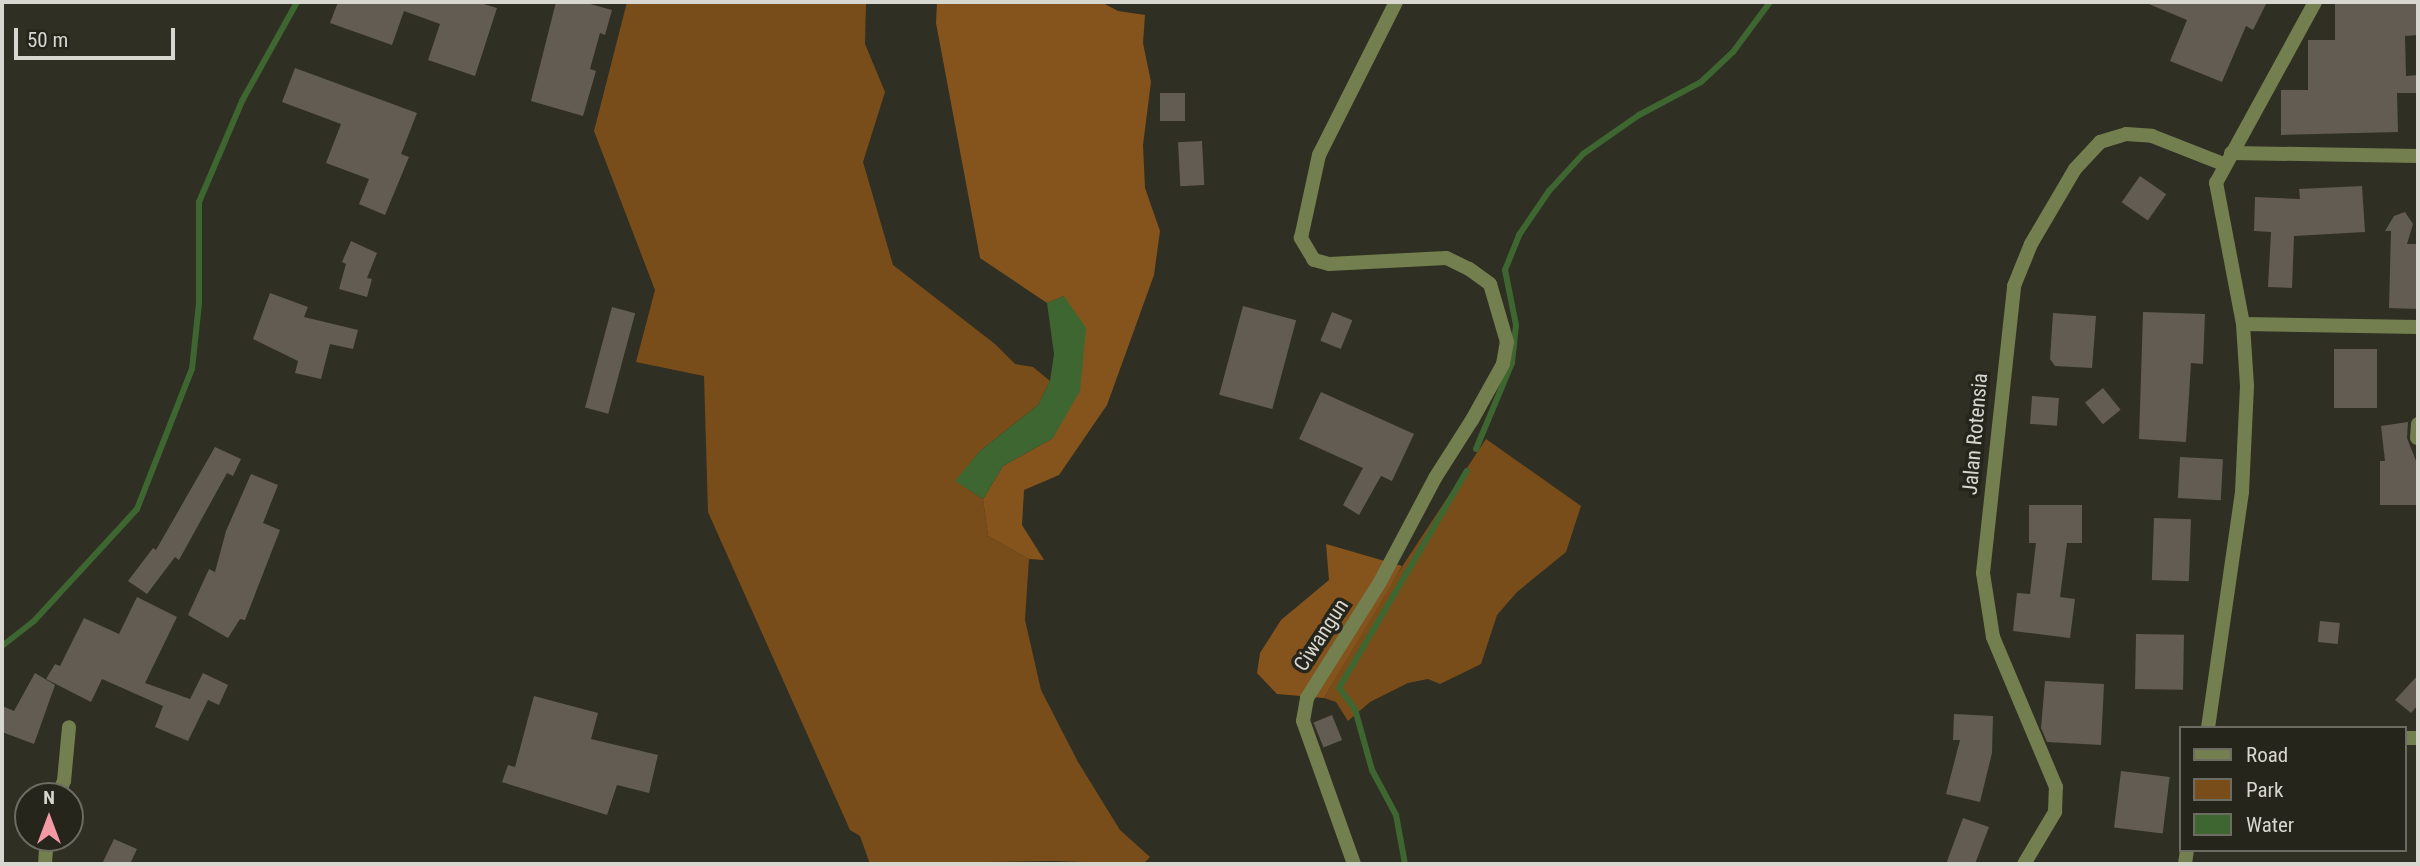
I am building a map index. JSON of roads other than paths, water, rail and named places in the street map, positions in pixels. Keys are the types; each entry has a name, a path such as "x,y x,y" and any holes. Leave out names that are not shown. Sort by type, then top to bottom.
{"street":[{"name":"Ciwangun","path":"1354,864 1303,721 1307,698 1380,582 1435,478 1503,364 1507,342 1490,284 1446,258 1329,264 1314,260 1301,238 1319,155 1396,2"},
{"path":"2208,726 2242,492 2247,387 2243,324 2215,190 2227,159 2315,2"},
{"name":"Jalan Rotensia","path":"2024,864 2055,812 2056,787 1993,637 1983,573 2006,329 2014,286 2031,244 2075,169 2100,142 2126,134 2152,136 2227,159"},
{"path":"2227,159 2418,156"},
{"path":"2243,324 2418,327"},
{"path":"64,782 69,727"}],"water":[{"path":"1064,296 1086,328 1080,391 1053,438 1003,466 983,499 955,481 980,451 1038,405 1050,381 1054,354 1047,303"}],"waterway":[{"path":"2,646 34,621 137,509 192,369 199,304 199,202 242,101 297,2"},
{"path":"1476,449 1512,363 1516,325 1505,270 1519,235 1549,191 1583,154 1639,115 1701,82 1733,52 1770,2"},
{"path":"1405,864 1396,815 1372,770 1355,709 1339,688 1467,471"}]}
